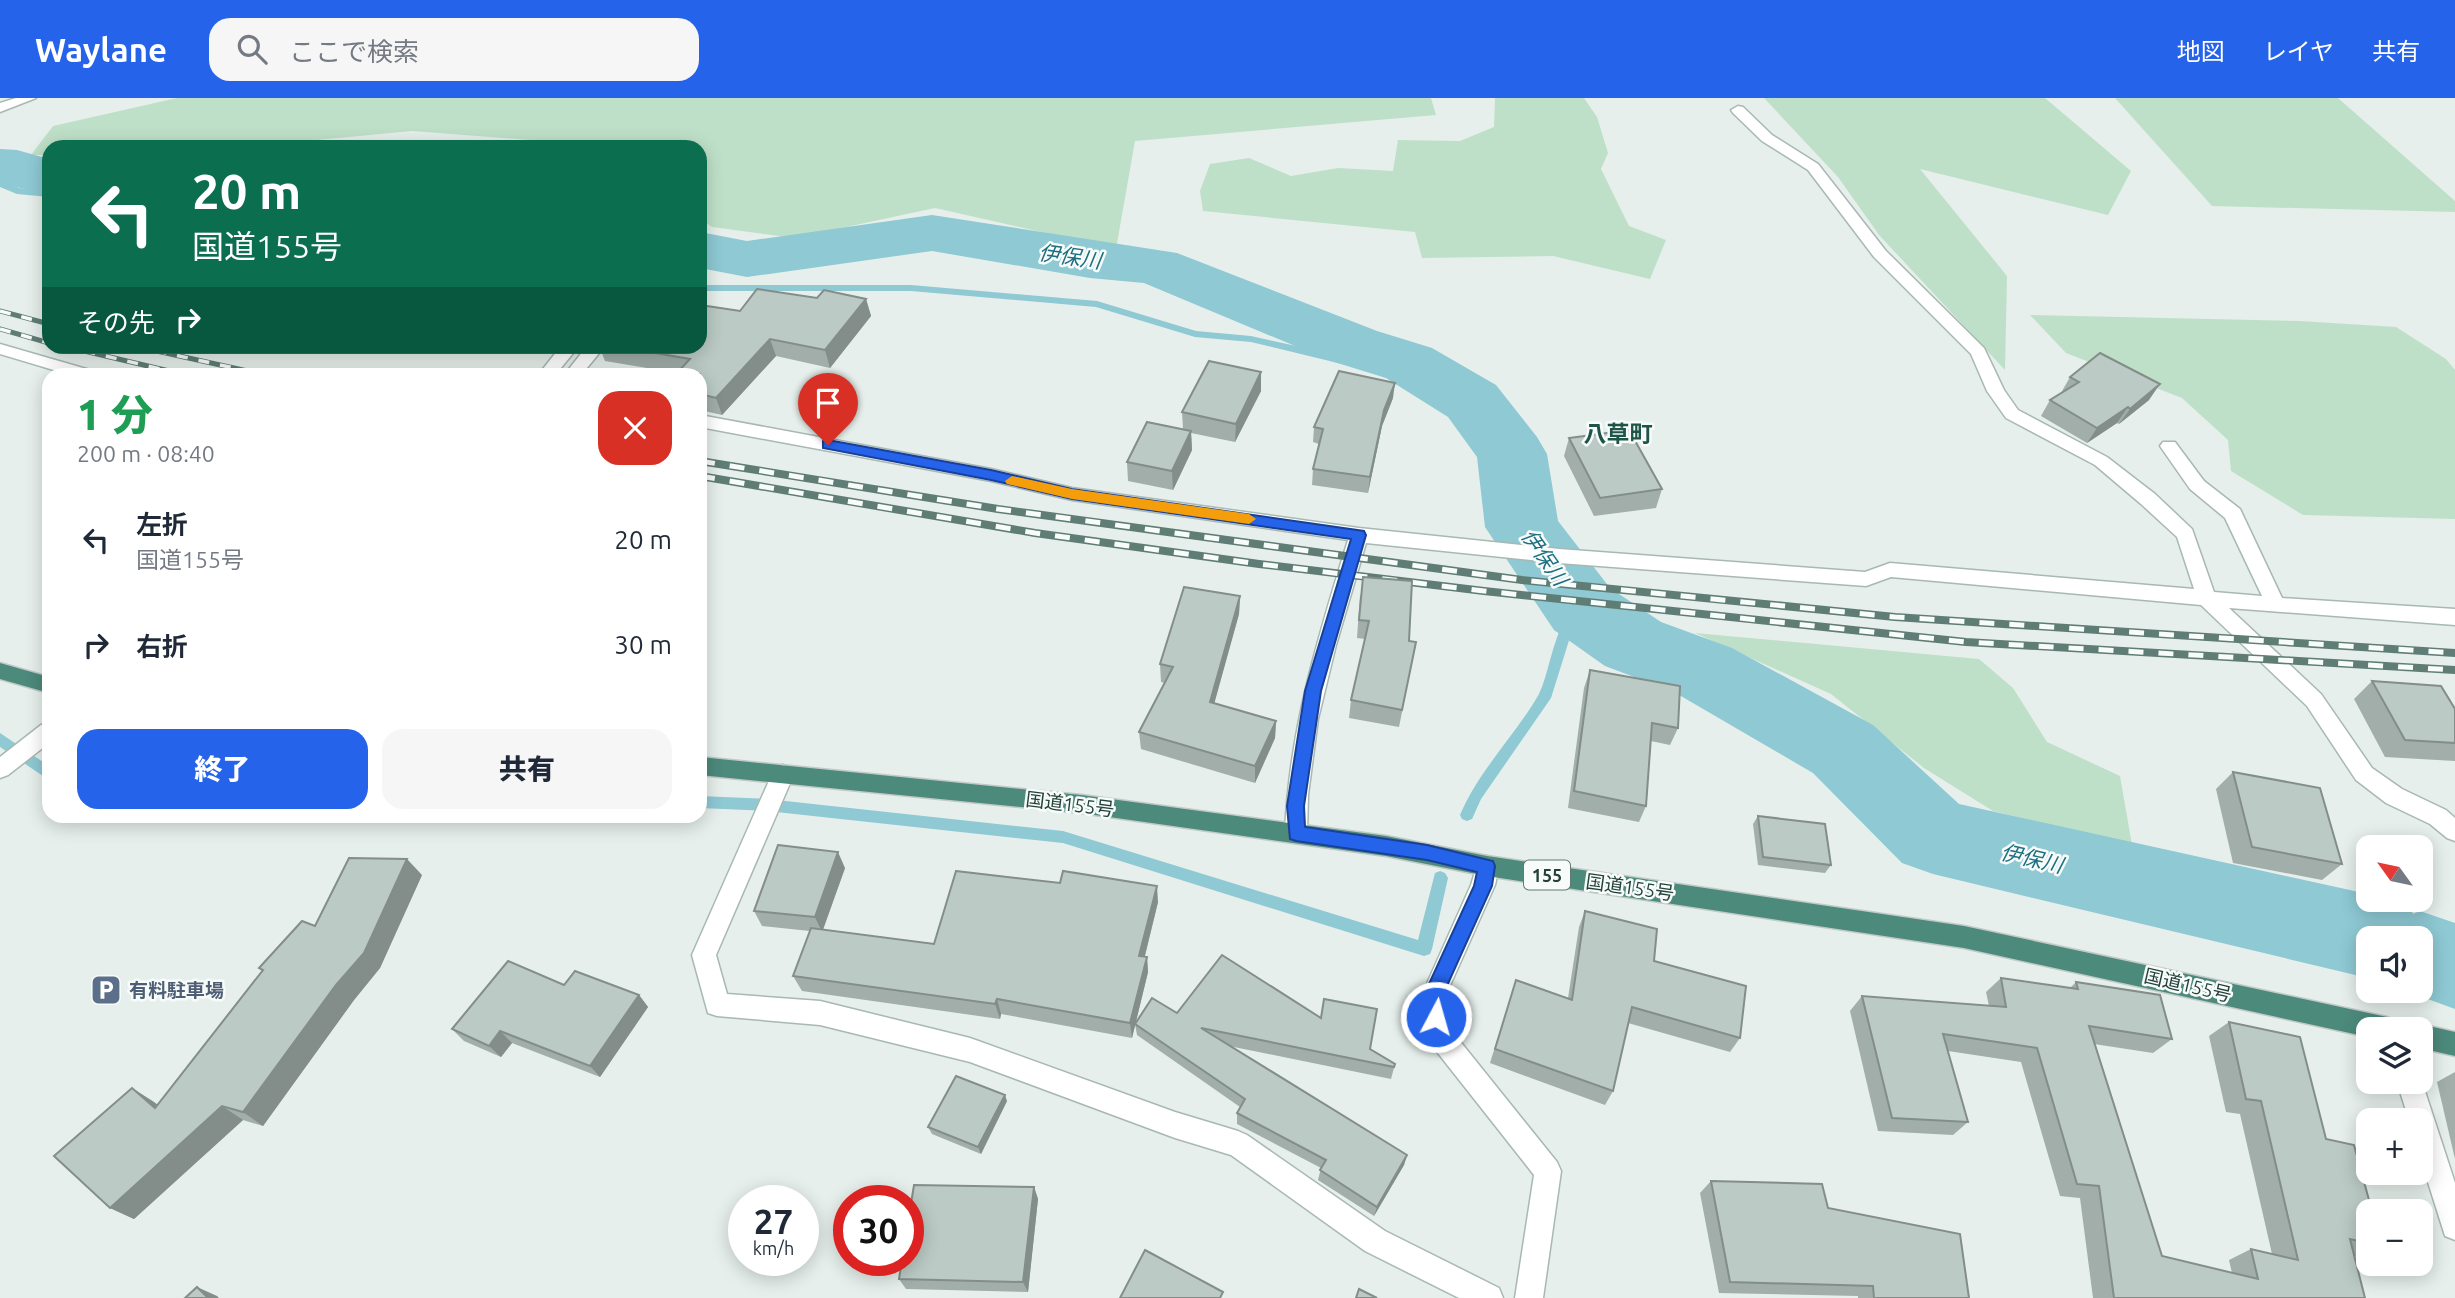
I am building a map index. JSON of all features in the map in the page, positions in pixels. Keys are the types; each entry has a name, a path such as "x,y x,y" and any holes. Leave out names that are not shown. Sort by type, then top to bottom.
{"highway":[{"path":"0,671 42,683"},
{"name":"国道155号","path":"707,767 1081,804 1427,853 1487,866 1964,937 2356,1022"},
{"path":"2433,1039 2455,1044"}],"street":[{"path":"0,108 29,98"},
{"path":"1738,110 1767,138 1813,167 1880,254 1978,352 1996,391 2012,414 2101,461 2148,499 2185,534 2207,599 2314,700 2364,774 2394,796 2438,817 2455,831"},
{"path":"0,349 64,368"},
{"path":"552,368 564,354"},
{"path":"578,368 590,354"},
{"path":"707,422 991,475 1072,494 1359,535 1559,556 1866,579 1890,570 2207,599 2455,617"},
{"path":"2169,446 2197,485 2234,514 2275,604"},
{"path":"1296,834 1296,806 1313,691 1359,535"},
{"path":"0,769 42,736"},
{"path":"783,774 704,955 717,1005 820,1013 970,1050 1175,1125 1238,1144 1374,1241 1489,1298"},
{"path":"1487,866 1483,886 1432,999 1439,1035 1548,1171 1530,1298"},
{"path":"2414,1094 2455,1226"}],"green space":[{"path":"177,98 1431,98 1436,115 1135,141 1116,249 935,208 795,238 712,227 707,224 707,140 530,140 412,131 317,140 42,140 53,126"},
{"path":"1495,98 1584,98 1597,117 1608,153 1601,169 1629,226 1666,240 1650,279 1553,256 1422,258 1415,232 1203,211 1200,191 1210,164 1249,158 1291,176 1338,168 1393,171 1398,140 1460,141 1494,127"},
{"path":"1764,98 2045,98 2131,171 2108,215 1920,169 2007,276 2005,370 1879,235 1838,177"},
{"path":"2115,98 2338,98 2455,201 2455,212 2212,206"},
{"path":"42,140 42,155 31,155"},
{"path":"2030,315 2300,321 2396,327 2446,359 2455,370 2455,519 2303,515 2231,471 2228,440 2182,398 2066,353"},
{"path":"1695,633 1979,659 2013,688 2047,742 2120,776 2132,845 1993,811 1924,768 1831,694"}],"building":[{"path":"757,289 817,298 824,290 866,299 825,350 770,339 716,398 707,396 707,368 682,368 690,359 661,354 707,354 707,306 740,311"},
{"path":"2100,353 2160,384 2130,409 2128,407 2097,428 2050,400 2079,382 2070,377"},
{"path":"1209,361 1261,372 1236,424 1182,412"},
{"path":"1339,371 1395,383 1384,410 1370,477 1313,469 1323,429 1314,427"},
{"path":"1147,422 1191,431 1172,471 1127,462"},
{"path":"1629,430 1662,489 1600,498 1569,438"},
{"path":"1363,577 1412,581 1409,641 1416,642 1402,710 1351,700 1369,621 1359,620"},
{"path":"1184,587 1240,596 1210,702 1276,721 1255,766 1139,732 1173,667 1160,664"},
{"path":"1590,670 1680,686 1678,728 1652,723 1646,806 1574,791"},
{"path":"2372,681 2441,686 2455,709 2455,743 2405,740"},
{"path":"2233,772 2320,788 2342,864 2252,847"},
{"path":"1758,816 1825,824 1831,865 1763,857"},
{"path":"778,845 838,852 815,917 754,911"},
{"path":"349,858 407,859 364,953 336,985 243,1112 222,1106 110,1208 54,1156 132,1088 155,1108 263,970 259,968 302,921 315,926"},
{"path":"956,871 1060,883 1063,871 1157,886 1139,956 1147,957 1130,1023 997,999 995,1004 793,976 811,928 934,944"},
{"path":"1585,911 1657,929 1654,961 1746,986 1740,1038 1632,1007 1613,1091 1495,1049 1516,980 1572,1000"},
{"path":"1222,955 1321,1018 1324,999 1377,1009 1370,1049 1395,1064 1394,1067 1201,1028 1407,1155 1377,1207 1320,1170 1326,1160 1237,1113 1245,1099 1135,1024 1152,998 1177,1013"},
{"path":"508,961 564,985 575,971 639,995 590,1066 500,1031 489,1046 452,1029"},
{"path":"2001,978 2078,989 2076,982 2160,995 2172,1039 2089,1026 2162,1256 2258,1279 2251,1249 2298,1260 2261,1101 2246,1099 2229,1022 2300,1037 2326,1139 2354,1145 2356,1185 2365,1185 2369,1199 2356,1199 2356,1240 2350,1239 2356,1263 2356,1276 2359,1276 2365,1298 2114,1298 2099,1186 2077,1184 2037,1048 1943,1034 1968,1122 1892,1118 1862,996 2006,1007"},
{"path":"956,1076 1005,1095 978,1147 928,1127"},
{"path":"1711,1181 1822,1184 1828,1208 1960,1234 1969,1298 1874,1298 1873,1286 1730,1282"},
{"path":"924,1185 1034,1187 1023,1282 899,1279 899,1276 924,1276"},
{"path":"1145,1250 1223,1292 1220,1298 1120,1298"},
{"path":"197,1287 208,1298 185,1298"},
{"path":"1359,1289 1377,1298 1356,1298"}],"waterway":[{"name":"伊保川","path":"0,166 17,167 42,176"},
{"path":"0,183 17,191 42,193"},
{"name":"伊保川","path":"707,251 747,259 932,233 1090,260 1155,266 1354,346 1409,363 1472,401 1512,454 1522,527 1582,609 1633,644 1703,670 1843,749 1933,836 2356,933"},
{"path":"707,288 911,288 1097,304 1195,334 1251,339 1346,361"},
{"path":"1467,815 1475,796 1546,694 1565,633 1582,609"},
{"path":"0,739 42,769"},
{"path":"707,802 767,805 1063,837 1424,949 1440,878"},
{"name":"伊保川","path":"2433,958 2455,966"}],"railway":[{"path":"0,311 42,322"},
{"path":"0,329 42,341"},
{"path":"97,354 156,368"},
{"path":"170,354 234,368"},
{"path":"707,462 998,509 1522,580 1895,617 2455,653"},
{"path":"707,477 1035,533 1484,591 1966,642 2455,670"}],"slow traffic":[{"path":"1012,481 1072,494 1249,519"}],"place":[{"name":"有料駐車場","path":"106,990"}],"district":[{"name":"八草町","path":"1618,433"}],"route":[{"path":"828,445 991,475 1072,494 1359,535 1313,691 1296,806 1296,834 1427,853 1487,866 1483,886 1432,999 1436,1017"}]}
